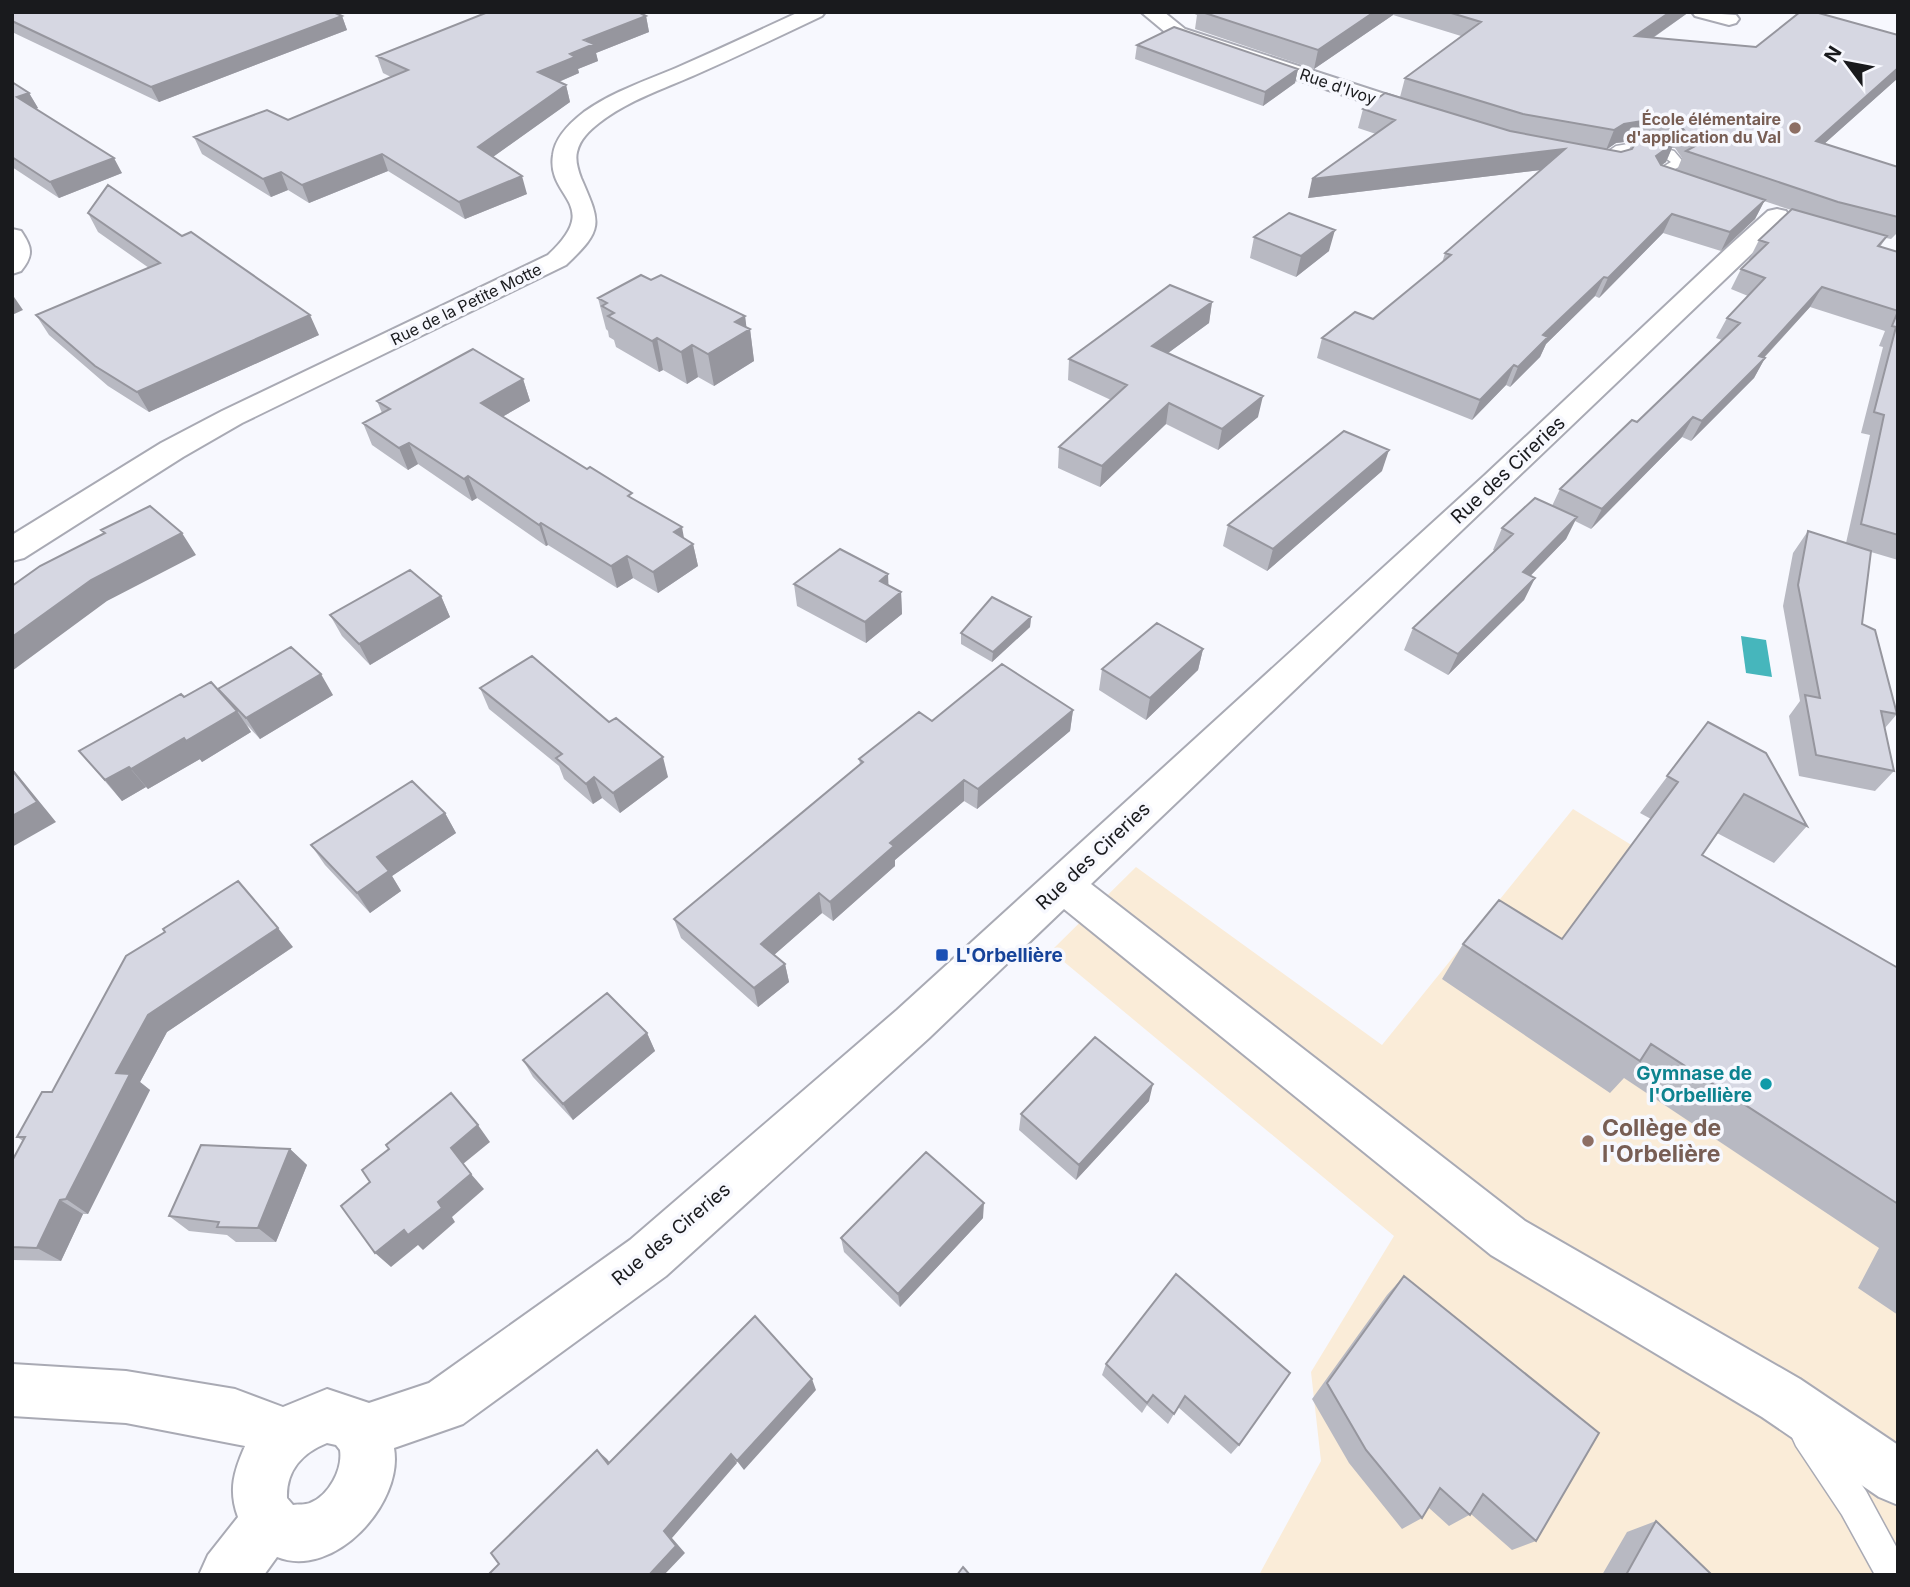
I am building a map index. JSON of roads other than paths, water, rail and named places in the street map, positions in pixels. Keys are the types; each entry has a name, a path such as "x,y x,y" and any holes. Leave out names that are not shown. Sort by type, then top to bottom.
{"street":[{"name":"Rue de la Petite Motte","path":"12,550 172,450 232,417 557,260 583,236 587,220 565,163 565,148 583,124 615,105 815,12"},
{"name":"Rue d'Ivoy","path":"1151,12 1178,33 1451,123"},
{"path":"1702,12 1729,19"},
{"path":"1580,155 1689,186"},
{"name":"Rue des Cireries","path":"363,1432 444,1405 648,1258 914,1024 1496,482 1776,216"},
{"path":"12,236 20,248 20,257 12,266"},
{"path":"1062,885 1508,1238 1781,1398 1898,1478"},
{"path":"12,1390 127,1397 234,1416 261,1424 283,1439"},
{"path":"327,1416 341,1417 353,1422 363,1432 369,1455 364,1481 355,1500 339,1517 321,1528 303,1534 289,1533 270,1522 260,1497 260,1482 264,1467 283,1439 312,1419 327,1416"},
{"path":"228,1575 270,1522"}],"lane":[{"path":"1781,1398 1854,1503 1893,1575"}],"water":[{"path":"1741,636 1766,640 1772,677 1746,673"}],"place":[{"name":"École élémentaire d'application du Val","path":"1795,128"},
{"name":"L'Orbellière","path":"942,955"},
{"name":"Gymnase de l'Orbellière","path":"1766,1084"},
{"name":"Collège de l'Orbelière","path":"1588,1141"}]}
